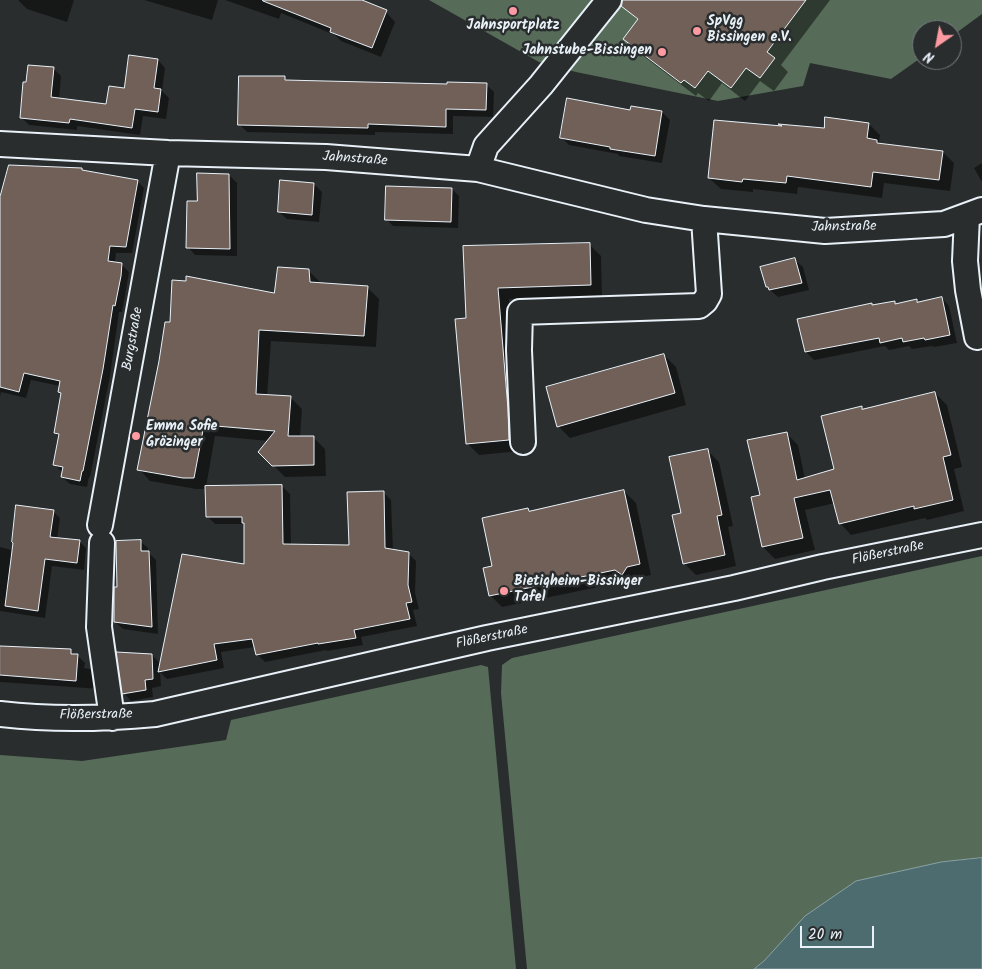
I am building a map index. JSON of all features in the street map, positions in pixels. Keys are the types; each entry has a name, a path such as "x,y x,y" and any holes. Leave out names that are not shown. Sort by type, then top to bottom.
{"street":[{"path":"478,169 486,146 541,85 608,0"},
{"name":"Jahnstraße","path":"0,144 168,153 326,157 478,169 646,210 704,220 826,231 944,224 977,218"},
{"name":"Burgstraße","path":"112,718 99,627 101,534 168,153"},
{"path":"977,218 965,261 968,290 977,337"},
{"path":"523,442 519,350 520,312 700,306 705,302 709,294 704,220"},
{"name":"Flößerstraße","path":"0,714 27,717 112,718 155,714 487,638 982,535"}],"green space":[{"name":"SpVgg Bissingen e.V.","path":"429,0 982,0 982,14 962,29 962,20 912,20 912,64 891,79 810,63 803,86 718,101 576,72 539,62"},
{"path":"982,556 982,858 941,862 764,961 754,969 527,969 501,693 502,665 512,658"},
{"path":"481,665 488,667 516,969 0,969 0,755 82,761 226,740 231,720"}],"water":[{"path":"982,858 982,969 754,969 764,961 805,916 856,881 941,862"}],"building":[{"path":"263,0 362,0 387,10 372,48 330,32 331,28"},
{"path":"622,0 806,0 767,52 775,58 760,78 746,68 731,88 708,71 695,88 684,80 681,83 623,39 638,19 621,6"},
{"path":"129,55 158,59 154,88 161,89 158,112 135,109 132,128 70,119 69,123 20,118 23,82 26,82 28,65 54,67 51,97 106,104 109,86 124,88"},
{"path":"239,76 285,76 285,80 447,84 447,82 487,83 486,110 446,109 446,127 368,124 368,128 238,125"},
{"path":"567,98 630,110 631,106 662,111 655,156 560,138"},
{"path":"825,117 869,123 867,138 877,140 877,143 943,151 939,180 873,172 871,187 787,176 786,183 743,179 742,182 708,178 714,120 824,128"},
{"path":"9,165 82,168 82,170 138,180 126,247 110,246 108,261 122,263 121,276 115,306 113,305 103,369 80,481 61,477 63,467 53,465 59,434 54,433 61,393 58,392 60,381 24,373 19,392 0,387 0,197"},
{"path":"197,173 229,174 230,249 186,248 187,201 197,201"},
{"path":"280,180 314,183 312,215 278,212"},
{"path":"386,186 452,188 451,222 385,220"},
{"path":"590,243 591,285 498,288 509,440 466,444 455,319 466,318 463,246"},
{"path":"795,258 802,283 769,290 766,287 760,267"},
{"path":"278,267 309,269 310,282 368,286 364,336 259,330 256,394 291,396 288,436 314,436 314,465 272,466 258,452 275,431 204,425 194,478 183,478 137,470 165,322 170,322 172,280 186,281 186,276 274,293"},
{"path":"942,297 950,335 903,342 902,338 880,343 879,338 805,352 797,319 872,303 872,305 895,301 895,304 917,299 917,302"},
{"path":"664,354 675,393 557,427 546,387"},
{"path":"935,392 951,455 943,457 953,500 914,509 914,506 839,524 830,490 794,498 803,538 762,547 751,497 760,495 747,440 787,432 797,480 834,469 821,416 862,406 862,409"},
{"path":"708,449 722,515 717,516 725,555 683,564 672,515 681,513 669,457"},
{"path":"282,485 283,544 349,545 347,492 384,491 385,548 409,552 408,585 412,602 406,603 410,619 354,630 356,638 256,655 252,639 214,644 217,660 158,672 182,554 244,564 244,523 242,523 242,517 206,517 205,486"},
{"path":"624,490 640,564 627,567 622,575 615,570 489,596 483,568 492,566 482,518 528,508 529,511"},
{"path":"16,505 54,510 50,537 80,540 77,563 45,559 38,611 5,606"},
{"path":"141,540 141,551 149,551 152,627 114,622 114,587 117,587 116,541"},
{"path":"0,646 71,649 71,654 78,654 76,681 0,675"},
{"path":"116,652 152,654 153,679 145,680 146,690 122,694"}],"place":[{"name":"Jahnsportplatz","path":"513,11"},
{"name":"SpVgg Bissingen e.V.","path":"697,31"},
{"name":"Jahnstube-Bissingen","path":"662,52"},
{"name":"Emma Sofie Grözinger","path":"136,436"},
{"name":"Bietigheim-Bissinger Tafel","path":"504,591"}]}
